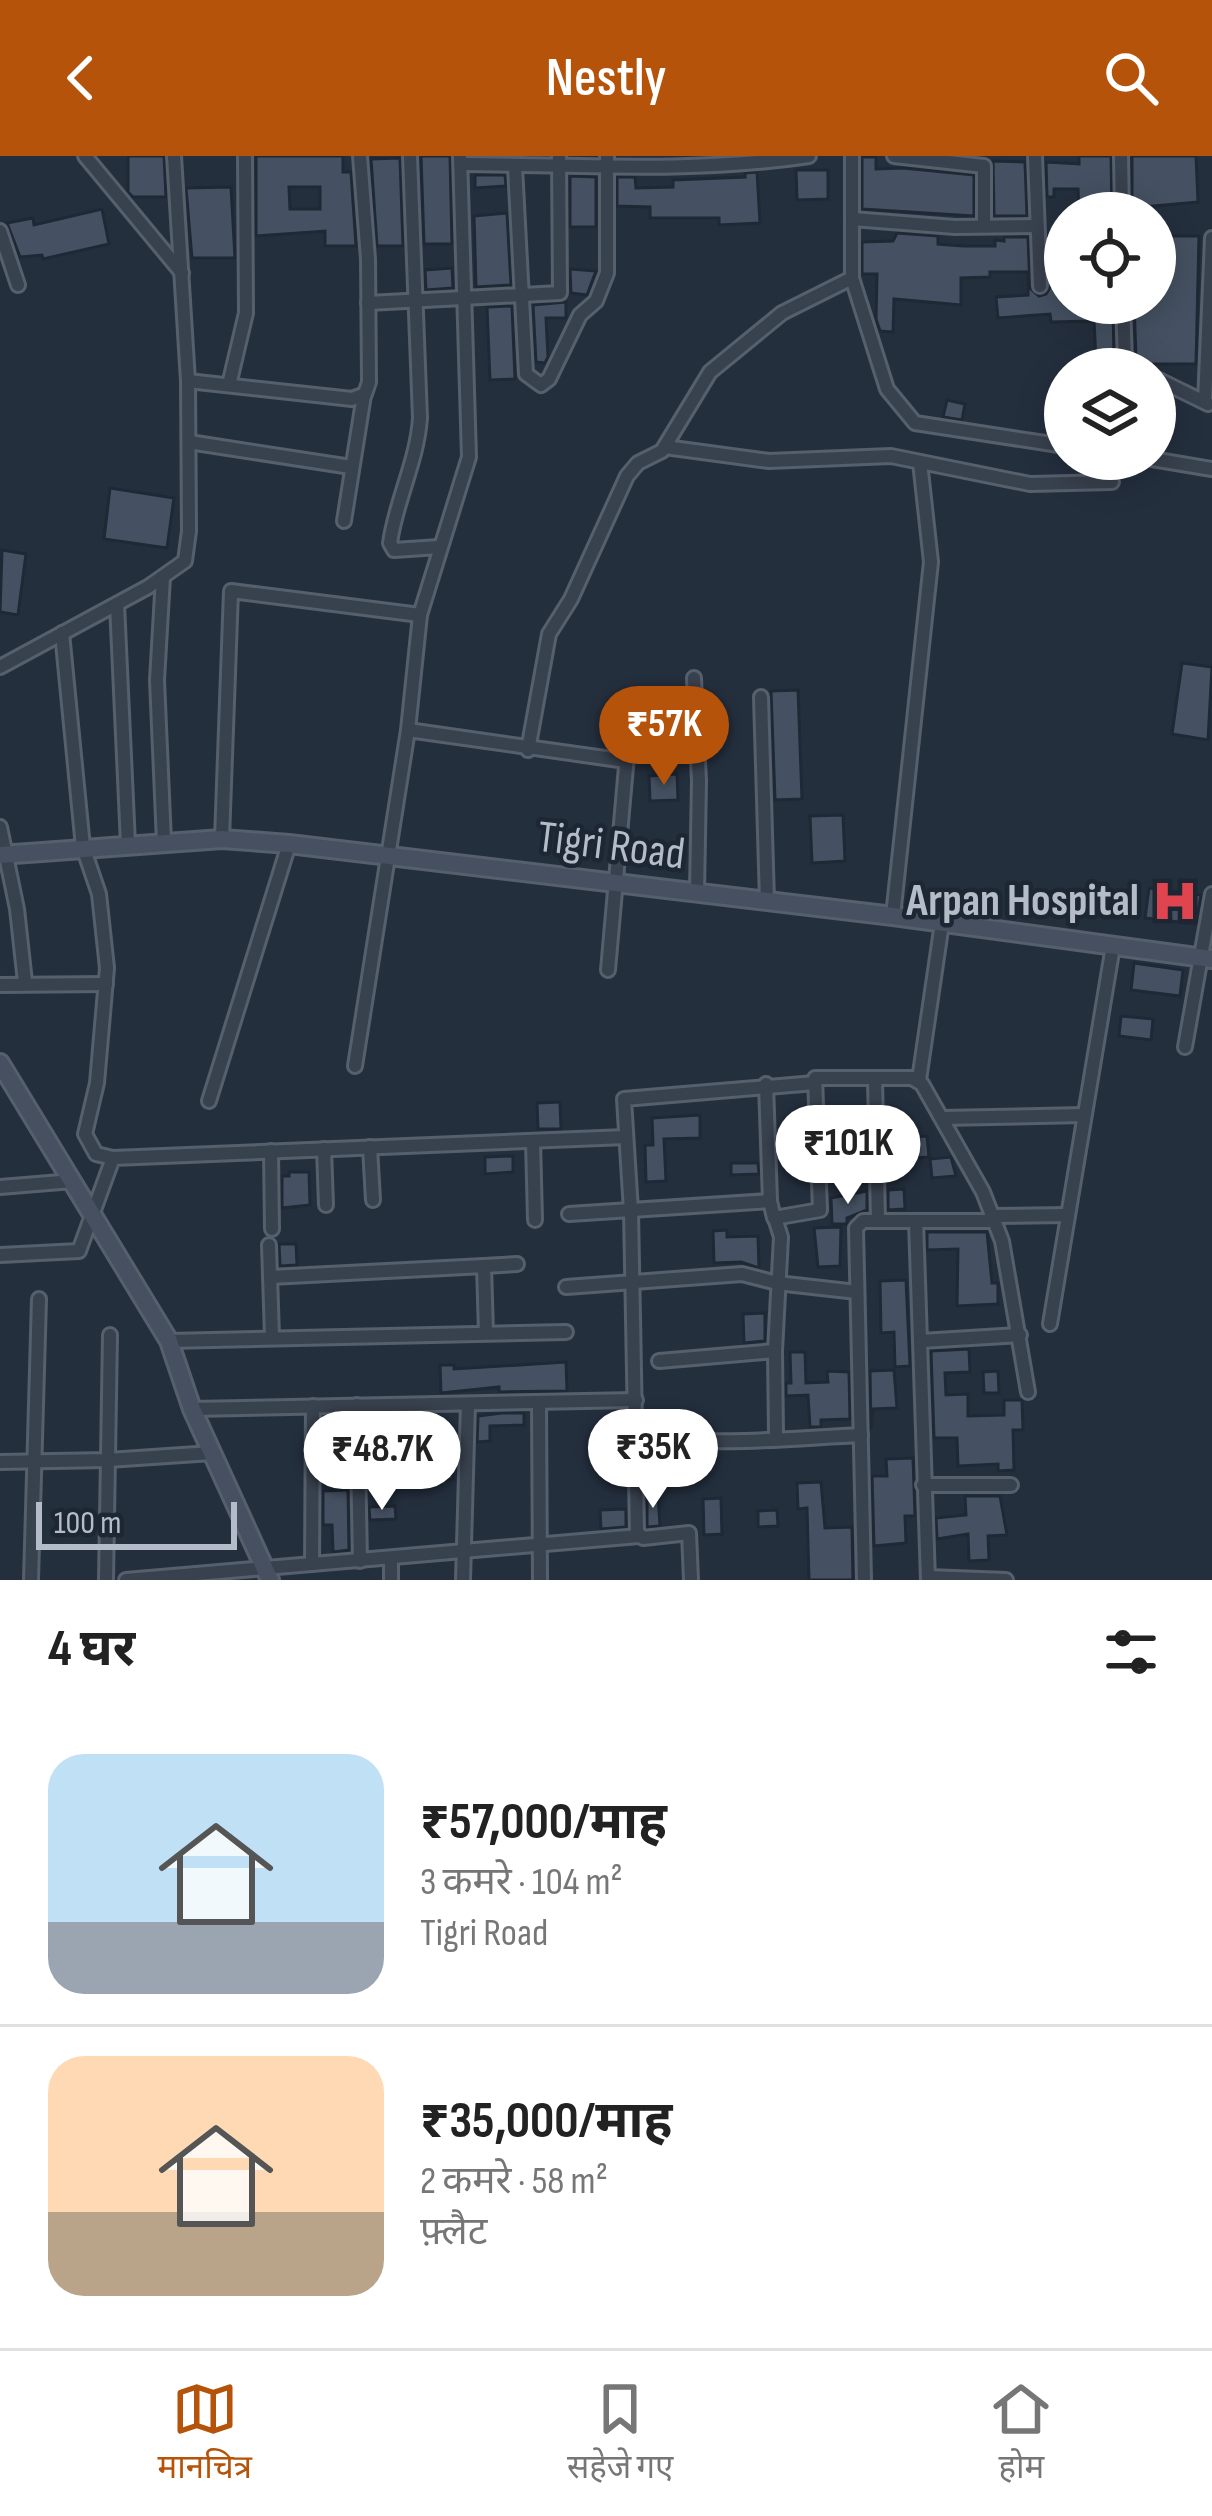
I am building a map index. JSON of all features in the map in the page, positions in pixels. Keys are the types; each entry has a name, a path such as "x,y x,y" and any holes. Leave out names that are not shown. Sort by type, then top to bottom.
{"street":[{"path":"85,156 182,273"},
{"path":"0,668 163,577 182,565 187,553 188,381 174,156"},
{"path":"229,385 246,313 245,156"},
{"path":"344,521 369,382 360,156"},
{"path":"410,156 418,447 394,513 389,543 394,550 439,547"},
{"path":"356,1066 409,730 420,615 470,446 460,160 514,167 559,161 756,164 809,156"},
{"path":"852,156 852,278 887,389 916,423 1044,443"},
{"path":"894,156 984,166 984,226"},
{"path":"1035,156 1040,286"},
{"path":"1121,156 1122,192"},
{"path":"368,303 560,293 559,161"},
{"path":"514,167 526,374 541,385 549,379 580,314 596,301 607,273 607,162"},
{"path":"852,219 955,227 1037,226"},
{"path":"0,231 19,285"},
{"path":"1176,388 1209,404 1212,238"},
{"path":"528,750 549,634 571,599 627,476 638,463 658,456 710,372 782,313 852,278"},
{"path":"188,381 352,400 364,394"},
{"path":"189,442 351,467"},
{"path":"665,447 769,461 891,457 1030,484 1112,482"},
{"path":"892,916 931,562 920,462"},
{"path":"1176,463 1212,469"},
{"path":"163,577 158,695 164,842"},
{"path":"222,839 232,591 420,615"},
{"path":"116,604 128,844"},
{"path":"62,633 83,847 100,905 106,984 99,1066 85,1134 96,1154 113,1158 626,1137"},
{"path":"694,678 698,892"},
{"path":"761,697 767,901"},
{"path":"608,970 632,698"},
{"path":"409,730 626,761"},
{"path":"0,827 25,982"},
{"name":"Tigri Road","path":"3,855 222,839 289,844 1206,958"},
{"path":"209,1101 289,844"},
{"path":"1185,1047 1206,958 1212,894"},
{"path":"942,923 919,1080 993,1218 1008,1265 1028,1392"},
{"path":"1050,1324 1113,946"},
{"path":"0,986 106,984"},
{"path":"0,1063 169,1341 192,1408 267,1574"},
{"path":"775,1218 820,1210 815,1078 919,1080"},
{"path":"875,1079 878,1220"},
{"path":"639,1536 626,1097 815,1083"},
{"path":"766,1084 770,1201 781,1237 776,1436"},
{"path":"942,1118 1084,1114"},
{"path":"533,1141 536,1220"},
{"path":"370,1147 373,1200"},
{"path":"324,1149 326,1205"},
{"path":"271,1151 272,1229"},
{"path":"0,1255 79,1250 113,1158"},
{"path":"0,1187 73,1180"},
{"path":"569,1214 770,1201"},
{"path":"864,1580 856,1228 862,1221 878,1220 1068,1215"},
{"path":"916,1221 928,1578 1006,1580"},
{"path":"268,1245 272,1336"},
{"path":"270,1277 517,1264"},
{"path":"484,1266 486,1333"},
{"path":"566,1287 742,1274 857,1292"},
{"path":"31,1580 39,1299"},
{"path":"169,1341 566,1332"},
{"path":"921,1341 1020,1335"},
{"path":"106,1580 110,1336"},
{"path":"659,1361 775,1352"},
{"path":"192,1408 636,1400"},
{"path":"539,1402 540,1580"},
{"path":"463,1580 468,1404"},
{"path":"357,1405 360,1561"},
{"path":"312,1564 313,1406"},
{"path":"674,1440 861,1435"},
{"path":"0,1462 212,1453"},
{"path":"923,1485 1012,1485"},
{"path":"128,1580 267,1574 312,1564 689,1533 692,1580"},
{"path":"391,1558 392,1580"}],"building":[{"path":"128,156 164,156 166,197 133,197 128,192"},
{"path":"256,156 343,156 343,172 351,172 356,246 325,246 325,231 256,236","holes":["289,187 320,187 320,209 290,209"]},
{"path":"421,156 450,156 452,244 424,244"},
{"path":"1079,156 1111,156 1112,192 1047,192 1046,162 1079,164"},
{"path":"1132,156 1196,156 1198,202 1176,204 1176,192 1132,192"},
{"path":"862,157 876,157 876,169 974,175 974,216 862,209"},
{"path":"400,158 403,246 377,246 371,159"},
{"path":"993,161 1025,162 1027,216 994,216"},
{"path":"796,170 828,170 828,199 797,200"},
{"path":"757,172 760,223 719,225 719,218 650,218 650,207 617,206 617,177 635,177 636,188 673,187 673,180 745,177 745,173"},
{"path":"475,175 505,175 506,186 475,188"},
{"path":"570,176 596,177 596,227 570,227"},
{"path":"231,187 235,258 192,258 186,188"},
{"path":"102,209 109,244 43,259 42,255 20,257 7,223 33,218 34,225"},
{"path":"507,213 511,285 476,287 474,216"},
{"path":"897,233 938,236 938,244 995,246 995,240 1004,241 1004,237 1028,237 1030,288 1044,295 1044,314 998,318 996,297 1028,295 1028,272 990,272 990,277 961,278 961,305 894,299 893,332 880,331 877,274 862,274 862,242 893,241"},
{"path":"1176,236 1199,236 1196,364 1176,364 1176,348 1136,348 1135,324 1176,324"},
{"path":"452,268 453,288 426,290 425,270"},
{"path":"570,269 596,271 587,295 571,293"},
{"path":"566,302 566,318 546,318 548,357 545,363 536,362 533,305"},
{"path":"512,306 515,379 490,380 487,307"},
{"path":"1094,324 1113,324 1114,348 1095,348"},
{"path":"947,400 965,404 962,420 943,417"},
{"path":"110,488 174,498 167,548 104,539"},
{"path":"2,550 26,554 18,615 0,612"},
{"path":"1182,663 1212,667 1208,740 1172,734"},
{"path":"798,690 802,799 775,800 771,691"},
{"path":"677,774 678,800 650,801 649,776"},
{"path":"843,815 845,861 812,863 810,816"},
{"path":"1149,888 1201,895 1196,924 1145,918"},
{"path":"1134,963 1183,970 1180,996 1131,990"},
{"path":"1121,1016 1153,1019 1151,1040 1119,1036"},
{"path":"560,1102 561,1129 538,1129 537,1103"},
{"path":"700,1115 700,1138 664,1139 666,1181 646,1182 645,1145 653,1145 652,1118"},
{"path":"927,1136 929,1157 915,1158 913,1137"},
{"path":"513,1156 513,1172 485,1174 485,1157"},
{"path":"951,1157 956,1176 932,1178 930,1159"},
{"path":"731,1163 758,1163 759,1174 731,1175"},
{"path":"309,1172 310,1205 282,1208 282,1176"},
{"path":"904,1189 905,1209 888,1210 888,1190"},
{"path":"867,1191 867,1210 847,1218 847,1224 832,1224 831,1198"},
{"path":"841,1227 840,1266 818,1267 814,1228"},
{"path":"727,1230 727,1237 758,1236 759,1268 741,1262 714,1263 713,1231"},
{"path":"927,1232 987,1232 998,1304 957,1306 958,1249 927,1250"},
{"path":"279,1244 296,1244 297,1265 280,1266"},
{"path":"906,1280 910,1366 895,1367 894,1332 881,1333 880,1281"},
{"path":"765,1313 765,1341 744,1343 743,1314"},
{"path":"969,1349 970,1372 945,1373 946,1395 968,1394 968,1416 1004,1415 1004,1400 1022,1400 1023,1430 1013,1430 1014,1470 998,1471 998,1464 958,1466 957,1438 934,1438 931,1351"},
{"path":"790,1352 805,1352 806,1383 828,1382 827,1371 849,1372 850,1419 821,1420 821,1427 810,1427 808,1395 786,1396 786,1383 791,1383"},
{"path":"566,1362 567,1391 499,1392 499,1387 441,1393 440,1365 454,1365 454,1369"},
{"path":"894,1370 897,1408 873,1409 871,1429 870,1371"},
{"path":"998,1371 999,1393 984,1393 983,1372"},
{"path":"524,1413 524,1425 490,1426 490,1441 477,1442 478,1416"},
{"path":"399,1455 399,1485 369,1486 368,1456"},
{"path":"913,1458 915,1516 905,1516 906,1543 874,1546 872,1476 887,1476 886,1459"},
{"path":"452,1462 453,1479 422,1480 422,1463"},
{"path":"821,1482 825,1528 852,1527 853,1580 809,1580 807,1508 798,1509 797,1483"},
{"path":"348,1490 349,1550 333,1552 332,1525 323,1525 323,1491"},
{"path":"647,1494 658,1494 660,1526 647,1527"},
{"path":"965,1496 1000,1496 1007,1535 988,1536 989,1560 969,1561 968,1534 937,1539 936,1518 966,1515"},
{"path":"721,1498 722,1534 704,1535 703,1499"},
{"path":"395,1506 396,1519 370,1520 369,1507"},
{"path":"626,1509 626,1527 601,1529 600,1510"},
{"path":"777,1510 778,1526 758,1527 758,1511"}],"place":[{"name":"Arpan Hospital","path":"1175,901"}]}
